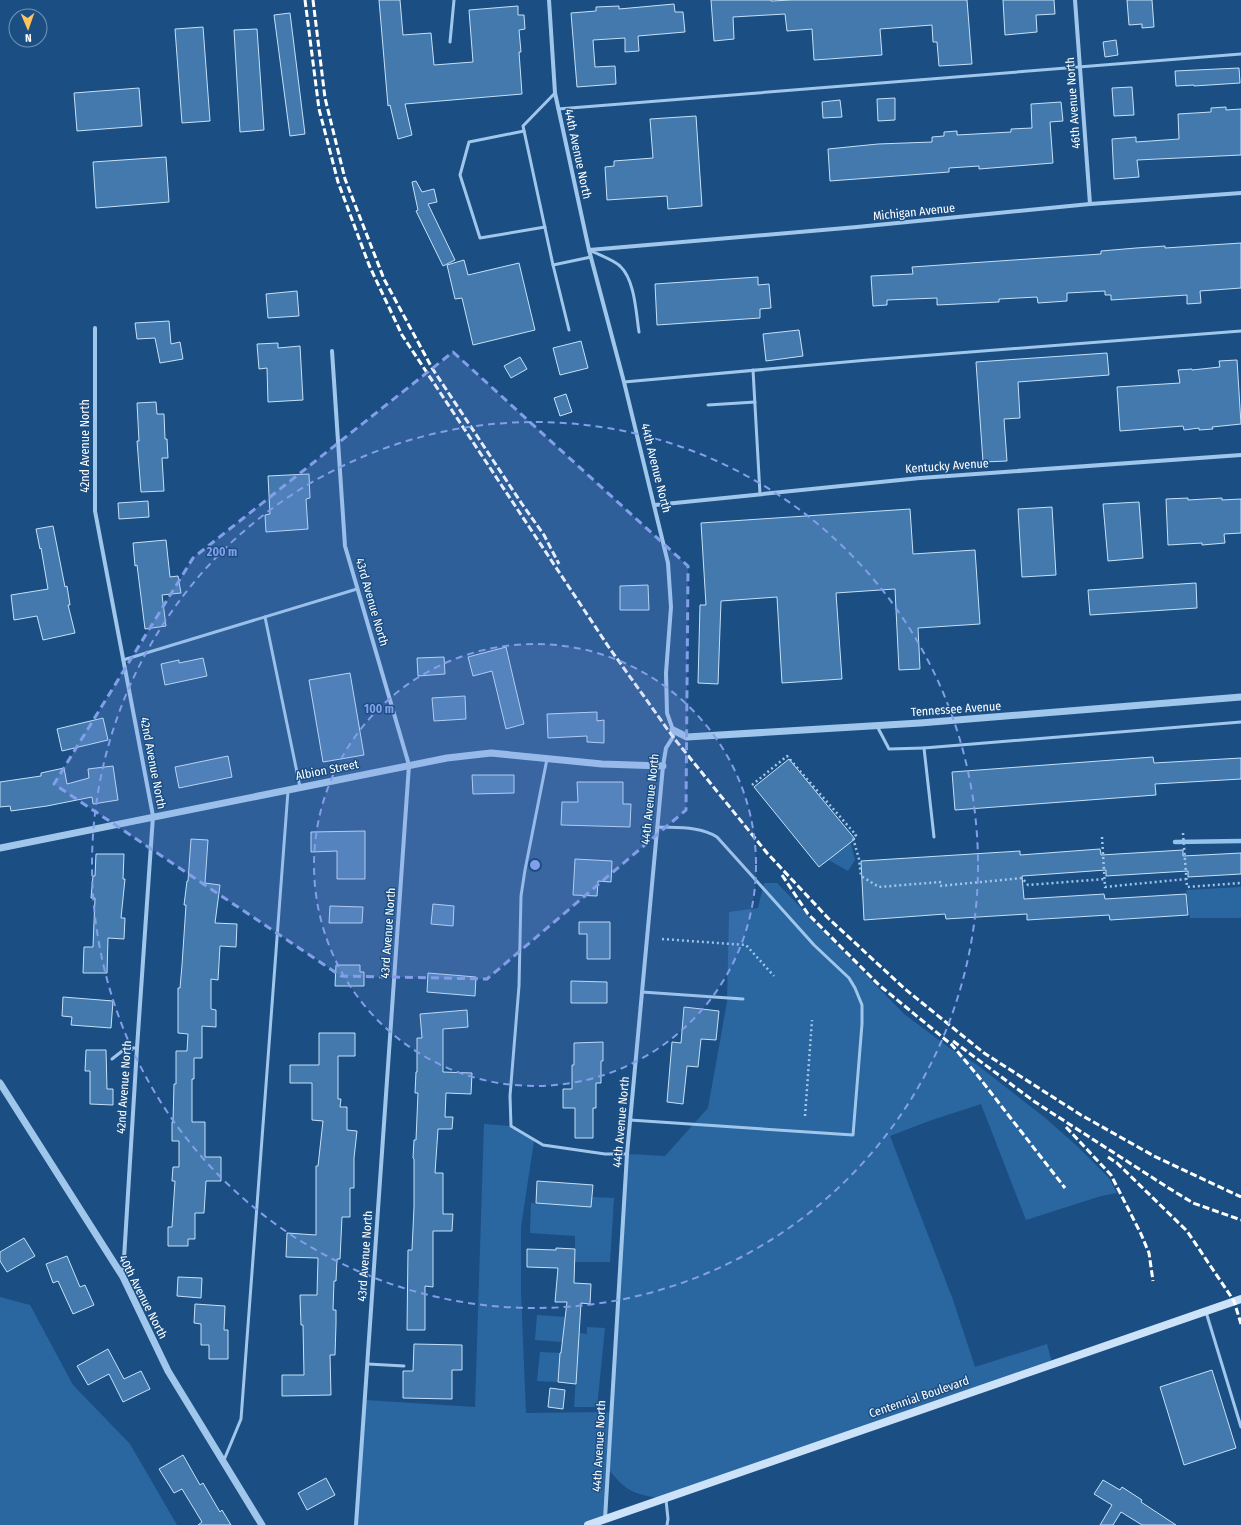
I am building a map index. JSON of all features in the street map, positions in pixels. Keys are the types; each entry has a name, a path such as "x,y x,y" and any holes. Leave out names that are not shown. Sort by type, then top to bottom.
{"main road":[{"name":"Centennial Boulevard","path":"588,1525 1241,1299"}],"street":[{"name":"44th Avenue North","path":"549,0 555,93 558,109 589,250 655,505 668,563 671,607 666,673 668,713 673,730 673,736 666,748 662,766 627,1154 605,1519"},
{"name":"46th Avenue North","path":"1075,0 1090,204"},
{"name":"Michigan Avenue","path":"589,250 857,227 1090,204 1241,193"},
{"name":"42nd Avenue North","path":"95,328 95,511 154,816 137,1048 123,1277"},
{"name":"43rd Avenue North","path":"332,351 345,546 409,765 356,1525"},
{"name":"Kentucky Avenue","path":"655,505 920,478 1241,455"},
{"name":"Tennessee Avenue","path":"673,730 687,737 877,725 1241,697"},
{"name":"Albion Street","path":"0,848 447,758 492,753 602,764 662,766"},
{"name":"40th Avenue North","path":"0,1083 123,1277 168,1371 262,1525"}],"lane":[{"path":"450,42 454,0"},
{"path":"558,109 1241,54"},
{"path":"555,93 523,126 553,265 569,330"},
{"path":"524,131 469,142 460,175 480,238 545,227"},
{"path":"589,250 620,266 628,276 633,294 639,332"},
{"path":"553,265 591,257"},
{"path":"624,382 874,359 1241,331"},
{"path":"753,370 760,494"},
{"path":"708,405 755,402"},
{"path":"123,660 357,589"},
{"path":"265,617 300,787"},
{"path":"877,725 889,749 924,748 1241,722"},
{"path":"924,748 934,837"},
{"path":"547,759 521,896 519,986 510,1096 511,1126 543,1145 605,1154 627,1154"},
{"path":"224,1462 241,1419 288,790"},
{"path":"630,1120 853,1134 862,1024 862,1005 849,978 814,945 717,837 710,832 700,830 657,827"},
{"path":"642,992 743,999"},
{"path":"112,1059 126,1048 137,1048"},
{"path":"1206,1311 1241,1427"},
{"path":"368,1364 404,1366"},
{"path":"666,1498 667,1525"}],"path":[{"path":"752,785 787,756 856,835 853,838 859,859 861,876 879,887 940,882 940,886 1022,878 1028,885 1105,879"},
{"path":"1183,833 1187,887 1241,883"},
{"path":"1102,837 1105,887 1186,879"},
{"path":"662,939 746,945 774,976"},
{"path":"805,1116 812,1020"}],"highlighted area":[{"path":"453,352 688,566 686,810 487,979 341,976 54,784 193,558"}],"shaded area":[{"path":"850,840 855,860 848,871 827,859"},
{"path":"764,883 777,883 904,1014 951,1049 976,1064 1044,1117 1077,1146 1109,1178 1117,1193 1101,1196 1026,1220 981,1104 929,1121 890,1136 953,1300 975,1367 1047,1344 1052,1363 658,1498 629,1490 619,1482 608,1469 605,1519 588,1525 357,1525 365,1400 475,1407 484,1124 511,1126 534,1141 521,1227 521,1293 526,1413 612,1412 627,1154 665,1156 708,1108 727,1002 729,912 758,908"},
{"path":"1241,887 1241,918 1190,918 1186,890"},
{"path":"592,1197 614,1198 610,1262 575,1262 575,1236 530,1233 531,1203 591,1207"},
{"path":"0,1297 30,1305 73,1385 130,1444 177,1525 0,1525"},
{"path":"537,1315 565,1317 562,1342 535,1340"},
{"path":"587,1327 605,1328 597,1407 574,1407 579,1333 587,1334"},
{"path":"540,1352 560,1353 558,1382 537,1381"}],"building":[{"path":"379,0 400,0 403,35 431,33 434,65 473,62 469,10 518,6 518,15 524,15 525,29 519,30 522,94 405,104 412,135 398,139 390,105 388,106"},
{"path":"711,0 967,0 972,64 939,66 937,42 933,42 932,25 880,29 882,55 829,59 814,60 812,29 787,31 785,14 733,17 734,39 714,41"},
{"path":"1003,0 1054,0 1055,14 1036,15 1037,32 1005,35"},
{"path":"1127,0 1152,0 1154,27 1142,28 1142,24 1129,25"},
{"path":"674,4 675,12 683,12 685,32 638,36 639,51 625,52 625,38 593,40 595,67 615,66 616,84 577,87 571,13 596,11 596,7 619,6 619,9"},
{"path":"290,13 305,134 290,136 274,15"},
{"path":"203,27 210,121 182,123 175,29"},
{"path":"257,29 264,130 240,132 234,30"},
{"path":"1116,40 1118,55 1105,57 1103,42"},
{"path":"1239,68 1240,83 1176,86 1175,71"},
{"path":"1132,87 1134,115 1114,116 1112,88"},
{"path":"139,88 142,126 77,131 74,93"},
{"path":"895,98 895,120 878,121 877,99"},
{"path":"840,100 842,117 823,118 822,102"},
{"path":"1061,102 1063,121 1050,122 1053,163 979,169 979,166 949,168 949,172 830,181 828,149 878,144 932,142 932,137 944,136 944,132 957,131 957,135 1011,132 1011,129 1032,128 1031,104"},
{"path":"1226,107 1226,110 1241,109 1241,155 1137,160 1139,177 1114,179 1112,139 1136,137 1136,142 1179,139 1178,114 1211,112 1211,108"},
{"path":"696,116 702,206 668,209 667,196 607,200 605,167 614,166 614,161 653,158 650,119"},
{"path":"166,157 169,202 96,208 93,162"},
{"path":"416,181 422,192 434,189 437,202 428,204 455,260 443,266 416,211 418,210 412,182"},
{"path":"1241,243 1241,288 1200,291 1201,303 1187,304 1187,295 1111,300 1111,295 1105,295 1105,291 1067,293 1067,301 1038,303 1037,297 999,299 999,302 937,305 937,298 887,300 887,305 873,306 871,276 913,274 912,267 1101,254 1101,251 1136,248 1165,246 1165,248"},
{"path":"464,260 468,275 519,263 535,330 473,345 462,298 455,299 447,265"},
{"path":"758,277 758,285 769,284 771,308 760,309 760,318 657,325 655,284"},
{"path":"297,291 299,316 268,318 266,294"},
{"path":"169,321 171,344 180,342 183,359 160,363 155,338 137,339 135,323"},
{"path":"799,330 803,356 766,361 763,334"},
{"path":"581,341 588,368 560,375 553,348"},
{"path":"278,343 278,348 300,346 303,400 268,402 267,368 259,369 257,344"},
{"path":"1107,353 1109,375 1018,382 1020,418 1004,419 1007,461 983,462 976,362"},
{"path":"520,357 527,369 511,378 504,366"},
{"path":"1237,360 1241,424 1199,430 1199,428 1184,430 1183,426 1120,431 1117,387 1180,383 1178,370 1220,367 1219,361"},
{"path":"566,394 572,412 560,416 554,398"},
{"path":"156,402 157,414 164,414 165,439 167,439 168,458 162,458 164,491 141,492 137,441 139,441 137,403"},
{"path":"309,474 310,498 306,499 308,529 266,532 265,515 270,514 268,476"},
{"path":"1188,498 1188,500 1222,498 1222,500 1241,499 1241,533 1224,534 1225,543 1168,545 1166,499"},
{"path":"148,501 149,517 119,519 118,503"},
{"path":"1139,502 1143,558 1108,561 1103,504"},
{"path":"1052,507 1056,575 1022,577 1018,509"},
{"path":"910,509 913,554 975,550 980,624 918,628 920,669 899,670 895,589 836,593 842,679 782,683 777,597 721,601 718,684 698,683 700,605 706,605 701,523"},
{"path":"53,526 65,587 67,586 70,605 68,605 75,633 43,640 37,616 14,620 11,595 48,589 36,529"},
{"path":"166,540 170,577 178,576 181,593 162,595 166,626 145,629 133,543"},
{"path":"1196,583 1197,608 1090,615 1088,590"},
{"path":"648,585 649,610 620,610 620,586"},
{"path":"506,647 524,724 506,729 492,671 473,676 468,657"},
{"path":"444,657 445,674 418,676 417,658"},
{"path":"203,658 207,676 165,685 161,664 179,660 179,663"},
{"path":"350,673 364,755 323,762 309,680"},
{"path":"465,696 466,719 434,721 432,698"},
{"path":"597,712 597,721 604,720 604,743 587,742 587,736 548,738 547,714"},
{"path":"103,718 108,740 62,751 57,729"},
{"path":"228,756 232,777 179,788 175,767"},
{"path":"1153,757 1154,763 1241,758 1241,779 1155,784 1156,795 955,810 952,772"},
{"path":"789,759 855,839 819,867 754,787"},
{"path":"113,766 118,800 93,804 92,797 47,806 11,811 10,806 0,807 0,782 41,776 41,773 64,768 67,784 89,778 88,769"},
{"path":"472,775 514,775 514,793 473,794"},
{"path":"577,782 623,782 623,804 631,804 630,827 561,825 562,802 578,802"},
{"path":"365,831 365,879 337,879 337,851 311,852 311,832"},
{"path":"191,839 208,840 205,883 220,885 215,923 237,924 236,947 220,946 218,980 211,979 211,1009 216,1010 216,1027 202,1026 202,1058 194,1058 194,1079 192,1079 192,1122 205,1122 205,1157 221,1157 221,1181 206,1181 204,1213 195,1213 195,1239 188,1239 188,1246 168,1246 168,1227 172,1227 175,1181 172,1181 173,1167 179,1167 179,1141 172,1141 174,1084 176,1084 176,1051 187,1051 188,1034 178,1033 178,988 180,988 186,905 184,905 188,881"},
{"path":"1100,849 1101,855 1183,850 1183,856 1241,853 1241,874 1188,877 1188,871 1106,876 1106,870 1022,876 1024,899 1104,894 1105,899 1186,894 1188,915 1110,920 1109,915 1027,920 1027,914 946,919 945,914 864,920 861,861 1020,851 1020,855"},
{"path":"96,854 124,854 123,879 125,879 121,918 125,918 124,939 108,938 107,973 83,973 84,947 93,947 95,898 91,898 93,876 95,876"},
{"path":"575,859 612,861 611,882 598,881 597,896 573,895"},
{"path":"433,904 454,906 453,926 431,924"},
{"path":"330,906 363,907 362,923 329,923"},
{"path":"579,922 610,922 610,959 587,959 587,934 579,934"},
{"path":"336,965 360,965 360,972 364,972 364,986 335,986"},
{"path":"428,973 476,977 475,996 427,992"},
{"path":"571,981 607,982 607,1003 571,1003"},
{"path":"63,997 113,1001 111,1028 71,1025 72,1017 62,1016"},
{"path":"684,1007 719,1011 716,1040 701,1039 698,1067 687,1066 683,1104 667,1102 672,1042 681,1043"},
{"path":"467,1010 468,1027 443,1029 443,1072 472,1073 471,1094 446,1093 445,1117 453,1117 452,1129 438,1129 435,1173 443,1173 443,1214 453,1214 452,1231 433,1231 433,1287 425,1286 425,1330 407,1330 408,1250 412,1250 414,1207 413,1158 414,1140 416,1140 418,1093 415,1093 417,1072 417,1038 422,1038 420,1014"},
{"path":"319,1033 355,1033 355,1056 338,1056 338,1099 341,1099 340,1107 347,1107 347,1130 357,1131 354,1158 354,1188 350,1188 350,1217 342,1217 340,1259 337,1259 336,1281 334,1281 333,1310 336,1310 336,1324 335,1355 330,1355 331,1395 282,1396 282,1375 304,1375 303,1325 301,1325 300,1295 317,1295 318,1258 286,1257 287,1233 316,1235 316,1166 318,1166 323,1121 312,1120 312,1083 290,1083 290,1065 319,1065"},
{"path":"603,1042 601,1083 596,1083 596,1108 593,1108 593,1138 575,1138 575,1108 563,1108 563,1089 572,1089 574,1043"},
{"path":"86,1050 106,1050 107,1089 113,1089 113,1105 90,1104 90,1071 85,1071"},
{"path":"537,1181 593,1185 591,1207 536,1203"},
{"path":"24,1238 35,1256 7,1272 0,1261 0,1252"},
{"path":"556,1248 575,1249 574,1283 591,1284 590,1304 581,1303 576,1384 558,1382 560,1353 567,1302 555,1302 558,1268 527,1267 527,1249 556,1250"},
{"path":"67,1256 80,1287 85,1285 94,1305 73,1314 58,1281 53,1283 46,1264"},
{"path":"178,1277 202,1278 201,1298 177,1296"},
{"path":"195,1304 225,1306 224,1330 228,1330 228,1359 209,1359 209,1345 201,1345 201,1324 194,1323"},
{"path":"414,1344 462,1345 462,1370 452,1370 452,1399 403,1398 403,1371 413,1371"},
{"path":"108,1349 124,1379 141,1371 150,1389 123,1402 109,1374 88,1385 77,1366"},
{"path":"1212,1370 1236,1448 1184,1465 1160,1387"},
{"path":"550,1388 565,1390 563,1409 548,1407"},
{"path":"183,1455 200,1485 203,1483 220,1512 222,1510 231,1525 198,1525 202,1522 182,1489 174,1493 159,1469"},
{"path":"326,1478 335,1495 307,1510 298,1493"},
{"path":"1103,1480 1120,1490 1122,1487 1142,1500 1141,1502 1176,1525 1142,1525 1121,1512 1113,1525 1100,1525 1112,1505 1094,1494"}],"waterway":[{"path":"1175,842 1241,841"}],"railway":[{"path":"305,0 319,109 338,182 369,265 402,335 608,646 673,737 767,853 828,918 905,989 984,1053 1081,1115 1154,1156 1241,1197"},
{"path":"313,0 325,98 345,179 384,279 432,368 544,535 559,564"},
{"path":"782,875 808,914 879,985 952,1045 1065,1188"},
{"path":"953,1041 1035,1102 1167,1187 1193,1203 1241,1220"},
{"path":"1066,1127 1111,1175 1149,1253 1153,1281"},
{"path":"1108,1157 1117,1163 1187,1231 1234,1301 1241,1324"}]}
